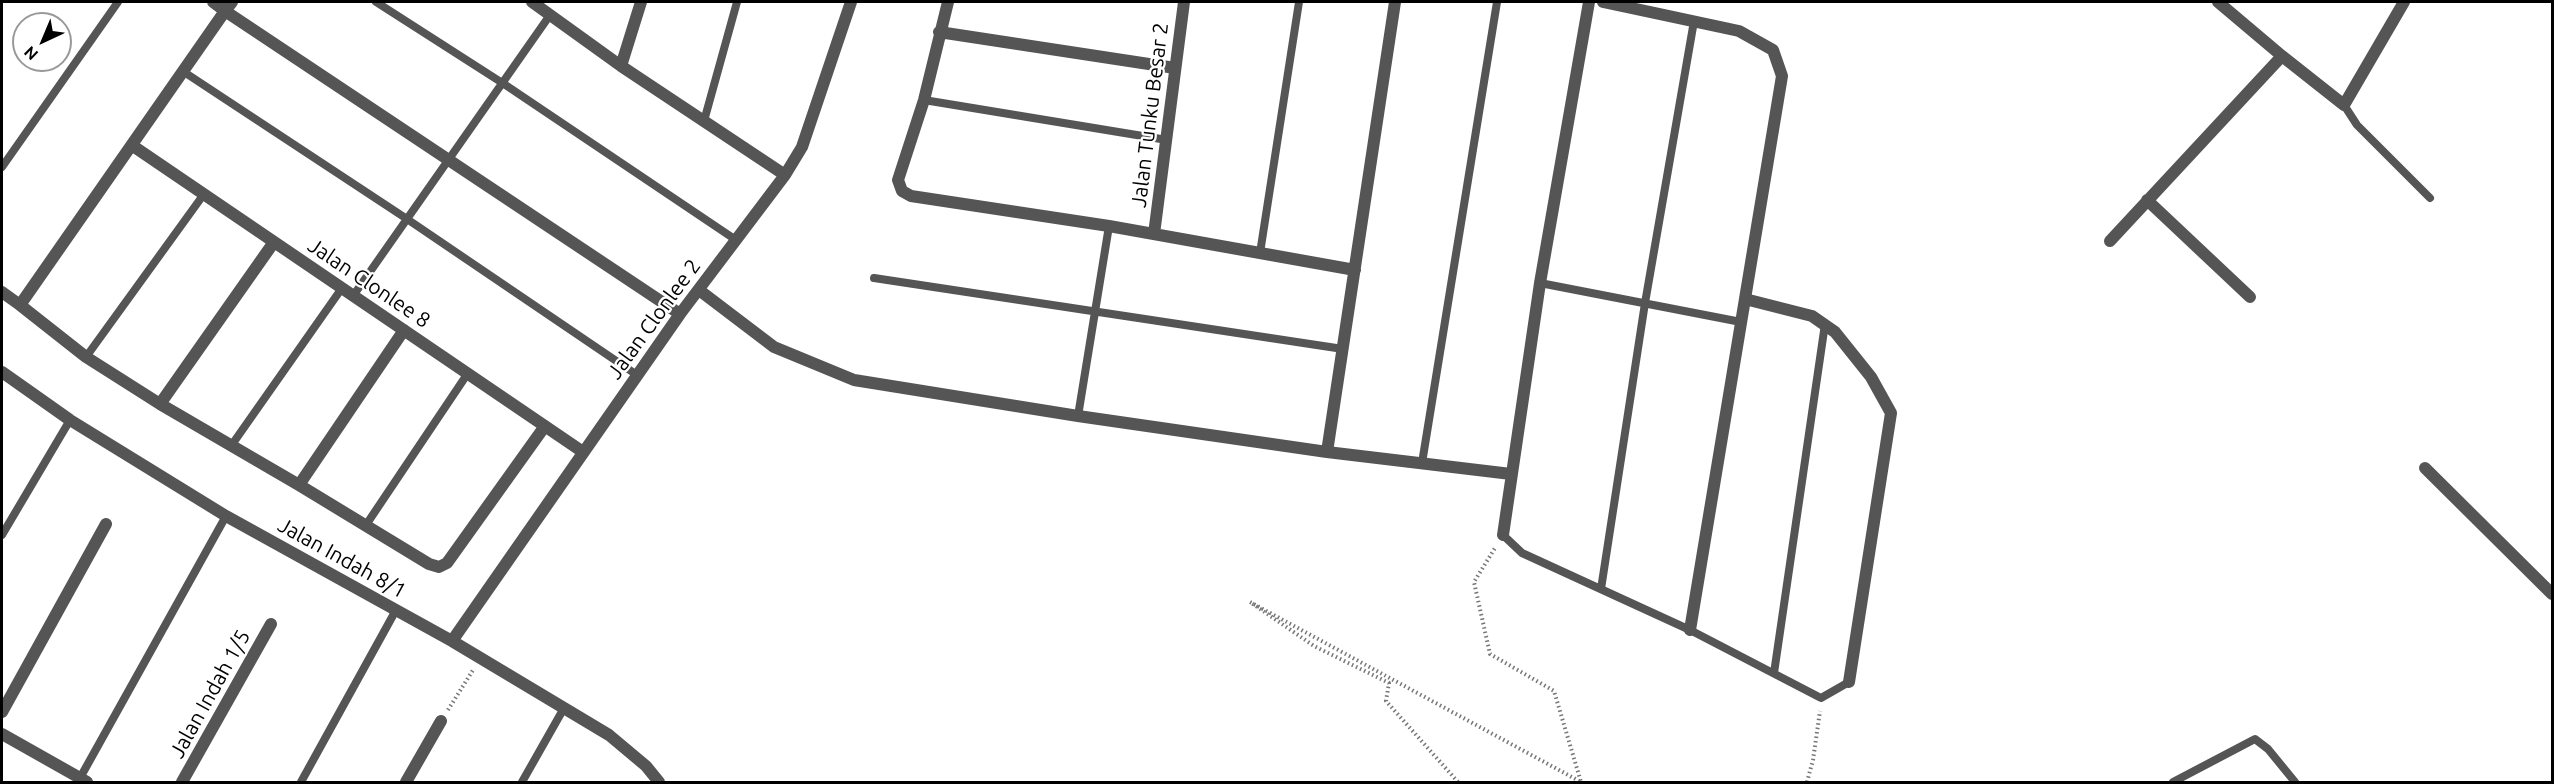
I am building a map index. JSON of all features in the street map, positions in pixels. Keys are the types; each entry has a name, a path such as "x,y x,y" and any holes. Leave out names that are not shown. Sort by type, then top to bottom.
{"street":[{"path":"213,2 229,6 448,158 680,314"},
{"path":"531,2 621,66 785,175"},
{"path":"621,66 641,2"},
{"name":"Jalan Clonlee 2","path":"452,641 680,314 785,175 802,147 851,2"},
{"path":"948,2 924,99 898,180 902,191 911,196 1109,226 1355,270"},
{"name":"Jalan Tunku Besar 2","path":"1154,234 1184,2"},
{"path":"1327,452 1395,2"},
{"path":"1503,535 1540,283 1589,2"},
{"path":"1603,2 1740,31 1773,50 1782,76 1690,630"},
{"path":"2218,2 2344,105 2402,2"},
{"path":"20,305 229,6"},
{"path":"939,32 1176,68"},
{"path":"2110,241 2282,56"},
{"name":"Jalan Clonlee 8","path":"133,146 583,452"},
{"path":"2147,201 2250,297"},
{"path":"160,404 274,242"},
{"path":"699,290 774,347 854,380 1078,416 1327,452 1511,474"},
{"path":"2,292 86,357 160,404 299,484 429,564 439,567 447,563 545,426"},
{"path":"1745,299 1812,315 1825,324 1835,332 1871,377 1891,413 1850,682"},
{"path":"299,484 404,330"},
{"name":"Jalan Indah 8/1","path":"2,372 70,420 226,516 452,641 609,735 646,766 659,783"},
{"path":"2425,468 2553,594"},
{"path":"2,712 106,524"},
{"name":"Jalan Indah 1/5","path":"182,783 271,624"},
{"path":"405,783 441,721"},
{"path":"2,734 83,780"}],"lane":[{"path":"2,166 118,2"},
{"path":"376,2 504,84 736,240"},
{"path":"704,121 737,2"},
{"path":"1260,253 1299,2"},
{"path":"1422,463 1497,2"},
{"path":"353,296 448,158 504,84 550,15"},
{"path":"1601,589 1645,303 1694,21"},
{"path":"184,72 637,375"},
{"path":"924,99 1167,140"},
{"path":"2344,105 2357,125 2430,198"},
{"path":"86,357 204,194"},
{"path":"1078,416 1109,226"},
{"path":"874,278 1343,349"},
{"path":"1540,283 1741,322"},
{"path":"231,446 342,288"},
{"path":"1774,674 1825,324"},
{"path":"366,525 468,373"},
{"path":"2,535 70,420"},
{"path":"83,780 226,516"},
{"path":"1503,535 1522,553 1690,630 1821,698 1850,682"},
{"path":"300,783 396,610"},
{"path":"522,783 564,708"},
{"path":"2173,782 2254,739 2268,749 2295,783"}],"path":[{"path":"1458,783 1386,701 1389,682 1314,646 1250,602 1581,782 1554,691 1490,654 1474,582 1503,535"},
{"path":"441,721 480,659"},
{"path":"1807,783 1813,760 1821,698"}]}
